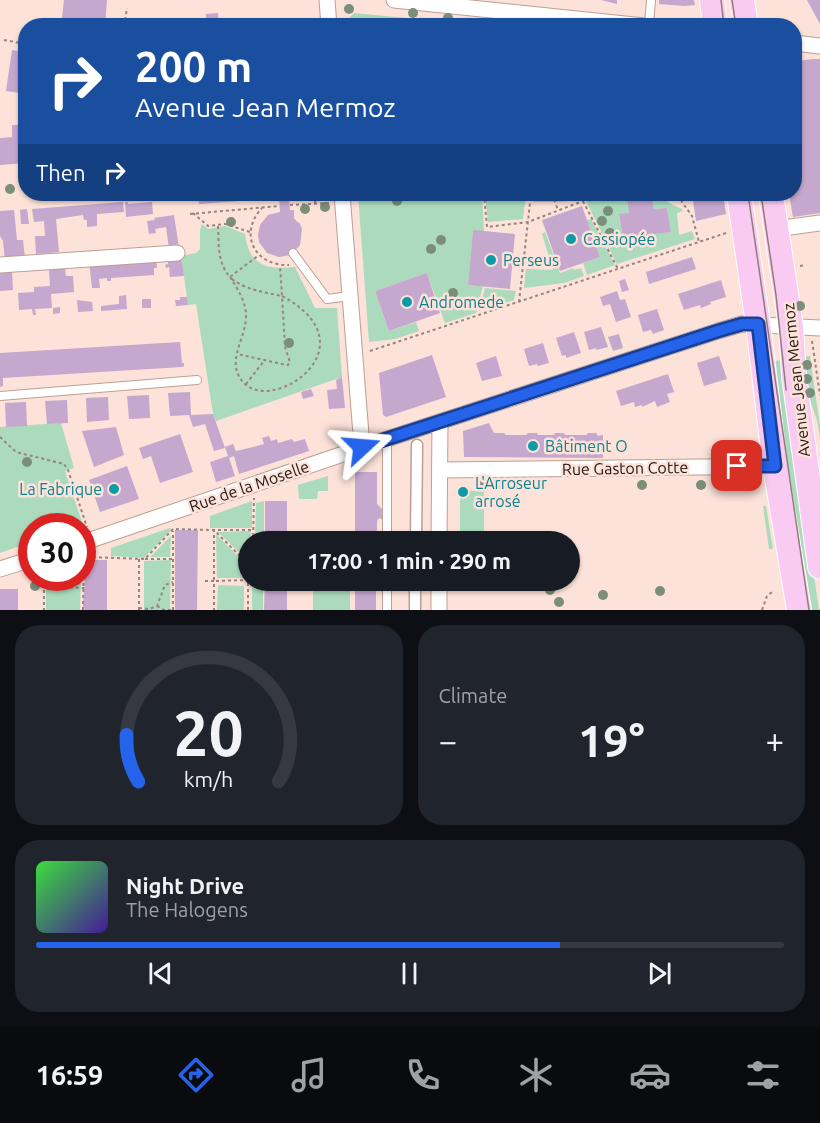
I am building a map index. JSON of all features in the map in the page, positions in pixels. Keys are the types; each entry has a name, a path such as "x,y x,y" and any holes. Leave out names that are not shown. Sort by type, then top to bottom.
{"main road":[{"path":"712,0 714,18"},
{"path":"742,0 745,18"},
{"name":"Avenue Jean Mermoz","path":"740,201 775,466 799,610"},
{"name":"Avenue Jean Mermoz","path":"772,201 776,229 808,329 794,376 813,468 820,567"}],"street":[{"path":"327,0 328,18"},
{"path":"394,0 520,18"},
{"path":"802,44 820,46"},
{"path":"343,201 362,447"},
{"path":"776,229 820,223"},
{"path":"0,265 177,253"},
{"name":"Rue de la Moselle","path":"96,551 362,447 718,331 742,324 808,329"},
{"path":"439,531 440,422"},
{"path":"416,531 417,445"},
{"name":"Rue Gaston Cotte","path":"440,471 775,466"},
{"path":"0,569 18,563"},
{"path":"415,591 415,610"},
{"path":"439,591 439,610"}],"lane":[{"path":"650,18 651,0"},
{"path":"293,254 327,299 350,296"},
{"path":"0,396 197,380"},
{"path":"387,439 387,531"},
{"path":"387,591 387,610"}],"path":[{"path":"125,18 127,8"},
{"path":"3,40 18,43"},
{"path":"485,201 487,227 528,222 583,201 618,269"},
{"path":"519,302 530,201"},
{"path":"555,201 558,210"},
{"path":"682,201 692,216 699,242"},
{"path":"290,205 328,203"},
{"path":"250,232 225,224 208,226 192,213 279,206"},
{"path":"263,207 256,214 250,232 251,242 259,255 270,263 280,266 289,265"},
{"path":"218,226 220,260 223,269 230,277 239,285 255,291 282,296 302,309 316,324 320,336 315,363 305,374 284,387 268,391 254,389 246,384 235,365 246,315 238,289 230,277"},
{"path":"366,353 729,232"},
{"path":"230,277 259,255"},
{"path":"800,266 807,265"},
{"path":"237,354 288,365 290,362 285,347 280,266"},
{"path":"808,329 820,394"},
{"path":"246,384 265,360"},
{"path":"0,437 16,452 64,464 82,513"},
{"path":"173,527 254,530 254,498"},
{"path":"139,559 139,609 157,606 165,610 173,610 173,527"},
{"path":"145,559 173,527"},
{"path":"214,530 238,554"},
{"path":"214,530 214,610"},
{"path":"96,557 173,559"},
{"path":"205,581 238,580"},
{"path":"157,606 165,585 173,582"},
{"path":"44,591 44,610"},
{"path":"84,591 84,610"},
{"path":"248,591 248,610"},
{"path":"762,610 767,596 772,592"}],"green space":[{"path":"354,13 407,18 349,18"},
{"path":"359,201 482,201 484,231 473,231 468,285 483,286 476,313 445,323 427,273 375,291 389,331 416,322 419,331 395,339 369,342"},
{"path":"486,201 525,201 523,219 488,222"},
{"path":"586,201 627,201 629,213 619,215 623,238 671,232 667,208 654,209 653,201 665,201 682,209 683,211 677,213 679,235 692,231 695,239 617,264"},
{"path":"591,219 615,265 587,275 583,263 600,257 587,220"},
{"path":"202,224 208,229 225,226 245,234 251,253 261,264 276,268 295,267 315,308 337,308 342,377 216,421 196,304 188,305 181,256 196,253 200,249"},
{"path":"545,232 560,273 573,268 574,270 581,268 584,276 564,283 524,288 526,269 553,270 542,234"},
{"path":"485,288 516,291 514,300 479,311"},
{"path":"810,356 820,438 817,420 805,386 803,357"},
{"path":"786,359 794,440 819,610 806,610 770,362"},
{"path":"61,423 74,468 65,471 79,513 18,513 18,547 0,553 0,427"},
{"path":"328,476 328,491 318,491 317,499 299,499 298,485"},
{"path":"460,491 484,491 484,531 460,531"},
{"path":"252,501 252,528 210,528 210,516"},
{"path":"264,501 264,531 255,531 256,503"},
{"path":"763,506 766,506 773,549 769,549"},
{"path":"170,528 170,531 144,558 111,556 111,548"},
{"path":"238,531 238,551 218,532"},
{"path":"216,534 238,556 238,578 217,578"},
{"path":"171,536 170,557 150,557"},
{"path":"171,560 170,610 144,610 144,561"},
{"path":"218,585 238,586 238,591 244,591 244,610 217,610"},
{"path":"46,591 81,591 80,610 46,610"},
{"path":"252,591 263,591 263,610 252,610"},
{"path":"313,591 350,591 350,610 313,610"}],"building":[{"path":"64,0 107,0 106,18 62,18"},
{"path":"601,0 617,0 617,4"},
{"path":"659,0 694,0 695,5 659,4"},
{"path":"807,0 820,0 820,24"},
{"path":"218,13 218,18 206,18 206,14"},
{"path":"12,50 18,51 18,93 6,91"},
{"path":"820,59 820,213 793,217 790,201 802,201 802,60"},
{"path":"12,125 18,125 18,164 0,165 0,138 12,137"},
{"path":"199,201 239,201 199,204"},
{"path":"279,201 289,201 290,210 294,210 294,218 302,229 300,245 291,255 279,257 267,253 259,242 258,235 260,225 268,215 280,212"},
{"path":"627,201 653,201 654,209 667,208 671,232 623,238 619,214 629,213"},
{"path":"693,201 724,201 726,214 696,221"},
{"path":"123,202 124,212 97,214 97,226 87,227 87,220 84,220 83,215 56,219 59,252 36,254 35,236 45,236 44,221 34,222 32,209"},
{"path":"125,202 128,204 152,202 153,214 126,217"},
{"name":"Cassiopée","path":"582,206 600,257 560,271 542,220"},
{"path":"27,209 29,224 21,224 20,210"},
{"path":"14,210 17,240 23,240 25,258 5,260 3,241 0,236 0,211"},
{"path":"174,215 179,248 169,249 166,227 155,229 156,233 149,234 147,221"},
{"name":"Perseus","path":"473,230 515,234 510,289 468,285"},
{"path":"181,256 184,276 170,277 169,267 166,268 165,265 168,264 167,257"},
{"path":"692,257 696,269 649,284 646,272"},
{"path":"156,258 157,268 154,268 154,275 111,278 111,281 107,281 107,278 99,279 100,288 92,288 89,262"},
{"path":"65,268 66,276 73,276 74,292 51,294 52,308 35,309 36,315 33,315 32,309 19,310 18,293 34,292 34,287 50,286 49,269"},
{"path":"12,272 13,290 0,291 0,273"},
{"name":"Andromede","path":"427,273 440,313 389,331 375,291"},
{"path":"625,279 629,290 622,292 619,281"},
{"path":"721,280 726,297 710,302 711,304 701,308 700,305 684,310 678,294"},
{"path":"617,291 620,300 625,299 631,317 616,322 610,304 603,306 600,297"},
{"path":"126,295 127,309 101,311 101,306 119,304 119,296"},
{"path":"180,297 187,297 188,305 176,306 175,300 180,300"},
{"path":"142,299 151,299 151,308 142,308"},
{"path":"77,300 92,302 93,311 78,312"},
{"path":"60,307 60,313 53,314 53,308"},
{"path":"657,309 664,330 653,334 651,330 643,332 638,315"},
{"path":"601,327 608,347 589,350 584,332"},
{"path":"574,332 581,353 566,358 566,355 562,356 556,338"},
{"path":"619,334 623,348 613,351 608,337"},
{"path":"180,342 182,363 184,363 182,367 3,378 3,386 0,387 0,353"},
{"path":"543,343 549,363 529,366 524,349"},
{"path":"432,355 446,397 386,417 383,415 379,373"},
{"path":"496,356 502,376 482,381 476,363"},
{"path":"719,356 727,379 704,386 697,363"},
{"path":"668,374 674,392 667,394 670,402 657,407 655,401 642,407 642,405 635,407 634,402 621,406 616,391"},
{"path":"342,377 345,408 329,409 327,390 337,389 336,380"},
{"path":"311,389 314,396 303,399 301,392"},
{"path":"190,392 191,415 213,414 225,448 214,451 205,424 193,427 189,415 170,416 168,393"},
{"path":"149,395 150,418 129,419 127,396"},
{"path":"108,397 109,420 87,422 86,398"},
{"path":"67,400 68,423 47,424 45,401"},
{"path":"26,402 27,426 6,427 5,403"},
{"name":"Bâtiment O","path":"489,423 494,433 506,435 596,433 598,436 603,435 603,458 464,457 463,431"},
{"path":"116,427 124,455 94,467 82,431"},
{"path":"180,434 193,472 160,483 151,456 143,459 139,448"},
{"path":"269,436 271,441 277,439 278,443 292,439 294,442 305,439 309,451 239,474 234,456 229,458 235,476 216,482 210,462 228,456 225,447 233,444 236,451 249,448 264,444 262,438"},
{"name":"La Fabrique","path":"127,466 139,499 100,512 89,480"},
{"path":"355,472 377,472 377,504 385,512 383,520 379,518 377,521 377,531 355,531"},
{"path":"265,501 287,501 287,531 265,531"},
{"path":"175,530 198,530 197,610 175,610"},
{"path":"96,560 107,560 107,610 85,610 84,591 96,591"},
{"path":"0,589 18,589 18,610 0,610"},
{"path":"265,591 287,591 287,610 264,610"},
{"path":"355,591 376,591 376,610 355,610"}],"tram line":[{"path":"721,0 723,18"},
{"path":"732,0 735,18"},
{"path":"749,201 809,610"},
{"path":"762,201 776,295 786,390"}],"place":[{"name":"Cassiopée","path":"571,239"},
{"name":"Perseus","path":"491,260"},
{"name":"Andromede","path":"407,302"},
{"name":"Bâtiment O","path":"533,446"},
{"name":"La Fabrique","path":"114,489"},
{"name":"L'Arroseur arrosé","path":"463,492"}],"route":[{"path":"362,447 718,331 742,324 758,324 775,466 737,466"}]}
